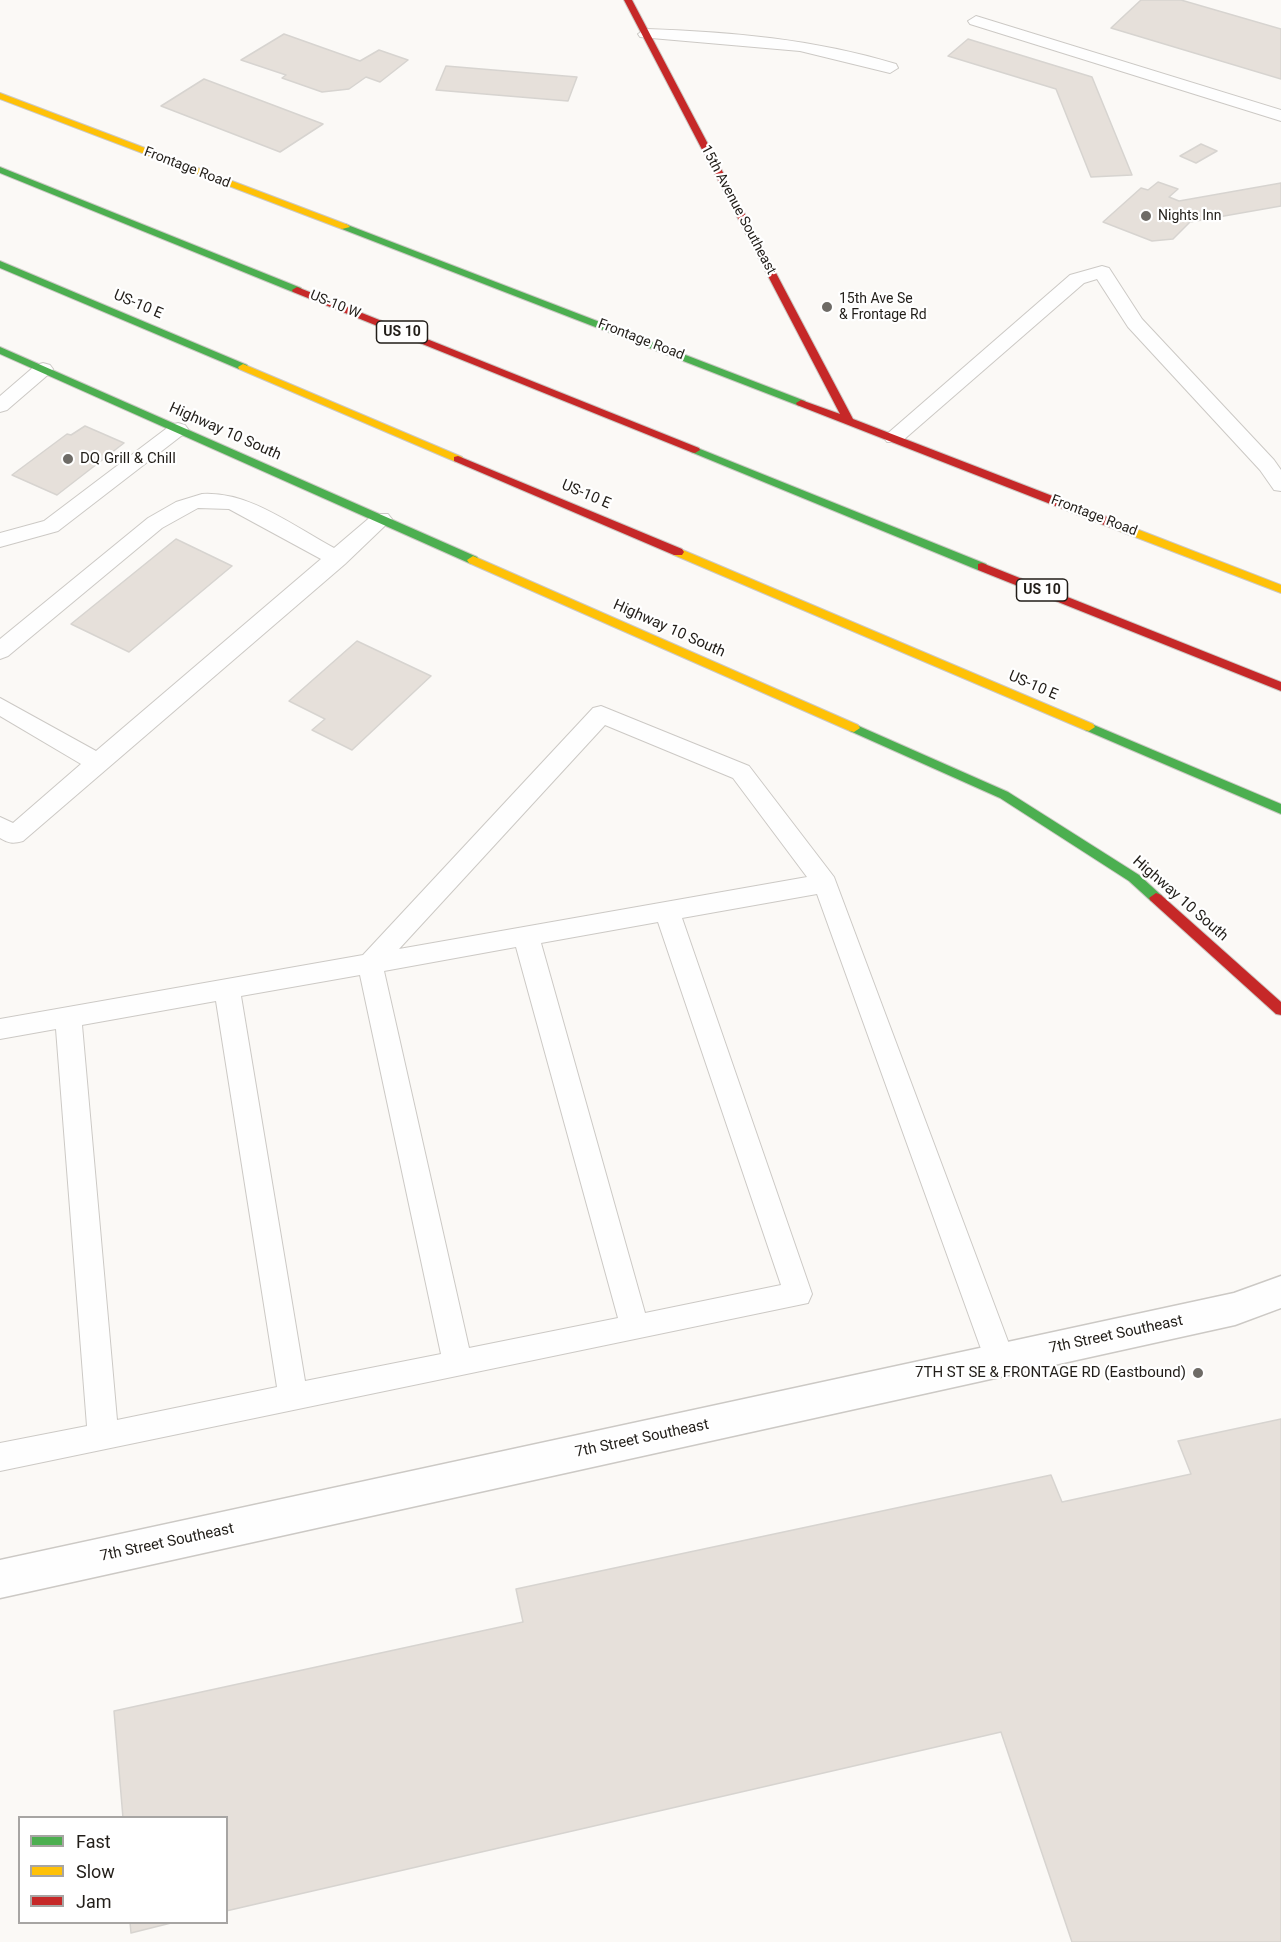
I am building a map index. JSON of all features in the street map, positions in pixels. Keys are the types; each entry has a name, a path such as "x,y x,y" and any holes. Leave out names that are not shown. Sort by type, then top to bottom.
{"main road":[{"name":"15th Avenue Southeast","path":"628,0 848,420"},
{"name":"Frontage Road","path":"0,96 848,420 1281,589"},
{"name":"US-10 W","path":"0,170 1281,687"},
{"name":"US-10 E","path":"0,264 1281,810"},
{"name":"Highway 10 South","path":"0,350 1004,795 1134,878 1281,1010"}],"street":[{"name":"7th Street Southeast","path":"0,1579 1235,1309 1277,1297"}],"lane":[{"path":"976,21 1281,116"},
{"path":"646,34 765,40 858,57 890,68"},
{"path":"894,438 1077,279 1102,272 1135,323 1268,465 1281,485"},
{"path":"0,406 43,369"},
{"path":"0,540 51,526 178,429"},
{"path":"0,651 155,523 183,505 219,499 235,503 337,559"},
{"path":"0,826 14,835 381,519"},
{"path":"0,706 98,764"},
{"path":"370,964 601,714 741,772 825,883 1000,1360"},
{"path":"0,1029 825,883"},
{"path":"0,1456 798,1294 667,911"},
{"path":"525,936 635,1328"},
{"path":"370,964 458,1363"},
{"path":"227,988 293,1397"},
{"path":"68,1017 104,1435"}],"building":[{"path":"1141,0 1181,0 1281,29 1281,79 1111,28"},
{"path":"284,34 360,61 379,50 408,60 380,82 366,77 349,89 322,92 282,78 286,75 241,60"},
{"path":"968,39 1092,77 1132,175 1091,177 1056,89 948,56"},
{"path":"446,66 577,77 568,101 436,90"},
{"path":"204,79 323,124 280,152 161,106"},
{"path":"1201,144 1217,151 1196,163 1180,156"},
{"path":"1158,182 1178,189 1169,197 1179,201 1281,183 1281,206 1190,222 1173,239 1152,241 1103,222 1141,188 1148,190"},
{"name":"DQ Grill & Chill","path":"85,426 124,443 57,495 12,475 67,434 71,435"},
{"path":"176,539 232,566 129,652 71,624"},
{"path":"357,641 431,676 352,750 312,730 325,719 289,701"},
{"path":"1281,1419 1281,1942 1072,1942 1001,1732 228,1911 228,1816 123,1816 114,1711 523,1622 516,1589 1051,1475 1062,1502 1191,1474 1178,1441"},
{"path":"130,1924 167,1924 131,1933"}],"traffic: fast":[{"path":"0,170 297,290"},
{"path":"345,227 801,403"},
{"path":"0,264 243,367"},
{"path":"0,350 473,560"},
{"path":"695,450 982,567"},
{"path":"1089,727 1281,809"},
{"path":"854,728 1004,795 1134,878 1156,898"}],"traffic: slow":[{"path":"0,96 345,227"},
{"path":"243,367 458,459"},
{"path":"1121,527 1281,589"},
{"path":"678,552 1089,727"},
{"path":"473,560 854,728"}],"traffic: jam":[{"path":"628,0 848,420"},
{"path":"297,290 695,450"},
{"path":"801,403 1121,527"},
{"path":"458,459 678,552"},
{"path":"982,567 1281,687"},
{"path":"1156,898 1281,1010"}],"place":[{"name":"Nights Inn","path":"1146,216"},
{"name":"15th Ave Se & Frontage Rd","path":"827,307"},
{"name":"DQ Grill & Chill","path":"68,459"},
{"name":"7TH ST SE & FRONTAGE RD (Eastbound)","path":"1198,1373"}]}
